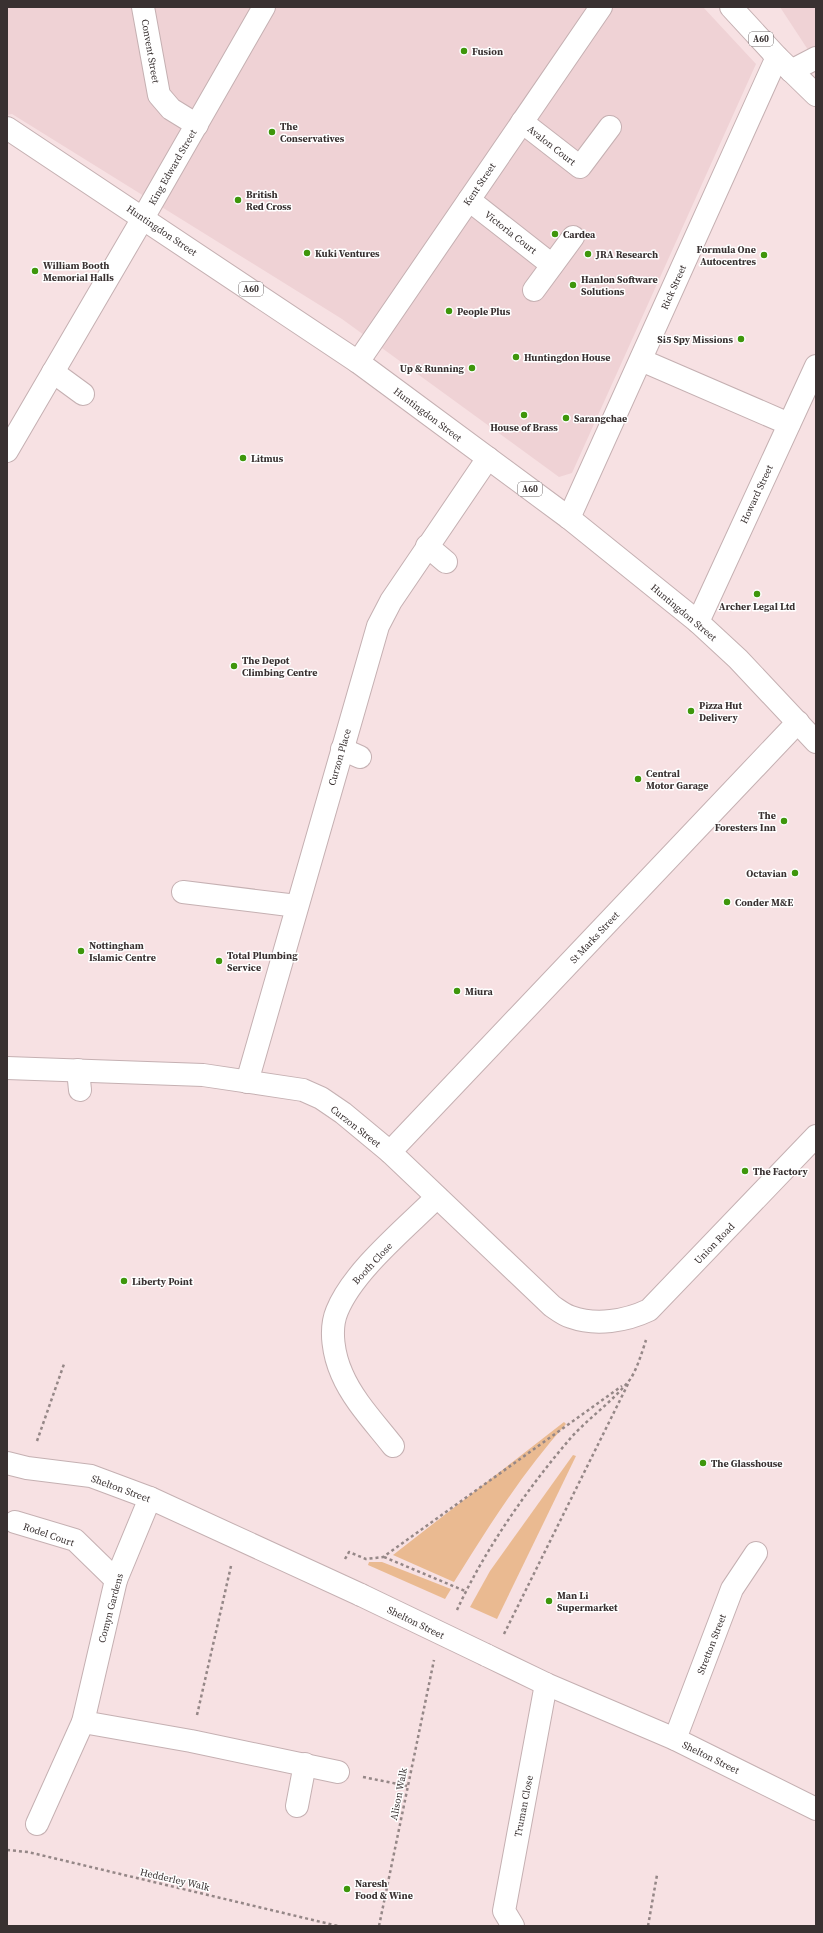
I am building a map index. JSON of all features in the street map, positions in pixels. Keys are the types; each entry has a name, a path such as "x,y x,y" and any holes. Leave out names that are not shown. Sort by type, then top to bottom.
{"main road":[{"name":"Convent Street","path":"143,7 159,95 171,109 197,124"},
{"name":"King Edward Street","path":"7,451 264,7"},
{"name":"Kent Street","path":"358,362 601,7"},
{"name":"A60","path":"731,7 784,64 816,95"},
{"path":"784,64 816,58"},
{"name":"Rick Street","path":"569,518 640,360 784,64"},
{"name":"Avalon Court","path":"522,122 580,167 610,127"},
{"name":"Huntingdon Street","path":"7,128 358,362 569,518 698,622 738,659 816,742"},
{"name":"Victoria Court","path":"469,200 552,265"},
{"path":"534,290 573,237"},
{"path":"640,360 789,424"},
{"name":"Howard Street","path":"698,622 816,366"},
{"path":"53,372 83,394"},
{"name":"Curzon Place","path":"247,1082 297,906 351,753 378,626 391,601 427,546 488,458"},
{"path":"427,546 446,562"},
{"name":"St Marks Street","path":"390,1152 798,722"},
{"path":"183,892 297,906"},
{"name":"Curzon Street","path":"7,1068 79,1080 202,1075 303,1090 320,1098 343,1113 390,1152 552,1306 570,1317 596,1321"},
{"name":"Union Road","path":"596,1321 624,1318 650,1310 816,1136"},
{"name":"Booth Close","path":"393,1446 353,1394 342,1373 336,1354 333,1331 336,1312 351,1286 363,1270 437,1197"},
{"name":"Shelton Street","path":"7,1463 27,1468 90,1476 150,1498 361,1595 546,1684 675,1739 816,1809"},
{"name":"Comyn Gardens","path":"37,1824 83,1722 116,1580 150,1498"},
{"name":"Rodel Court","path":"15,1522 75,1540 116,1580"},
{"name":"Stretton Street","path":"675,1739 732,1588 756,1552"},
{"name":"Truman Close","path":"513,1926 504,1911 546,1684"},
{"path":"83,1722 191,1741 338,1772"},
{"path":"297,1806 305,1764"}],"path":[{"path":"494,1659 504,1634 629,1381 648,1336 650,1310"},
{"path":"44,1422 64,1364"},
{"path":"383,1557 629,1381"},
{"path":"462,1598 496,1539 543,1472 571,1439 629,1381"},
{"path":"191,1741 237,1539"},
{"path":"332,1582 349,1552 366,1558 383,1557 465,1591"},
{"name":"Alison Walk","path":"379,1926 432,1664"},
{"path":"338,1772 408,1786"},
{"name":"Hedderley Walk","path":"7,1850 28,1852 338,1926"},
{"path":"648,1926 657,1875"}],"shaded area":[{"path":"7,7 703,7 756,64 572,473 559,477 342,319 12,114 7,115"},
{"path":"780,7 816,7 816,62"},
{"path":"564,1422 566,1424 535,1461 507,1500 454,1582 393,1555"},
{"path":"573,1455 576,1456 497,1619 470,1607 490,1571"},
{"path":"369,1562 382,1562 451,1589 445,1599 368,1565"}],"place":[{"name":"Fusion","path":"464,51"},
{"name":"The Conservatives","path":"272,132"},
{"name":"British Red Cross","path":"238,200"},
{"name":"Cardea","path":"555,234"},
{"name":"Kuki Ventures","path":"307,253"},
{"name":"JRA Research","path":"588,254"},
{"name":"Formula One Autocentres","path":"764,255"},
{"name":"William Booth Memorial Halls","path":"35,271"},
{"name":"Hanlon Software Solutions","path":"573,285"},
{"name":"People Plus","path":"449,311"},
{"name":"Si5 Spy Missions","path":"741,339"},
{"name":"Huntingdon House","path":"516,357"},
{"name":"Up & Running","path":"472,368"},
{"name":"House of Brass","path":"524,415"},
{"name":"Sarangchae","path":"566,418"},
{"name":"Litmus","path":"243,458"},
{"name":"Archer Legal Ltd","path":"757,594"},
{"name":"The Depot Climbing Centre","path":"234,666"},
{"name":"Pizza Hut Delivery","path":"691,711"},
{"name":"Central Motor Garage","path":"638,779"},
{"name":"The Foresters Inn","path":"784,821"},
{"name":"Octavian","path":"795,873"},
{"name":"Conder M&E","path":"727,902"},
{"name":"Nottingham Islamic Centre","path":"81,951"},
{"name":"Total Plumbing Service","path":"219,961"},
{"name":"Miura","path":"457,991"},
{"name":"The Factory","path":"745,1171"},
{"name":"Liberty Point","path":"124,1281"},
{"name":"The Glasshouse","path":"703,1463"},
{"name":"Man Li Supermarket","path":"549,1601"},
{"name":"Naresh Food & Wine","path":"347,1889"}]}
